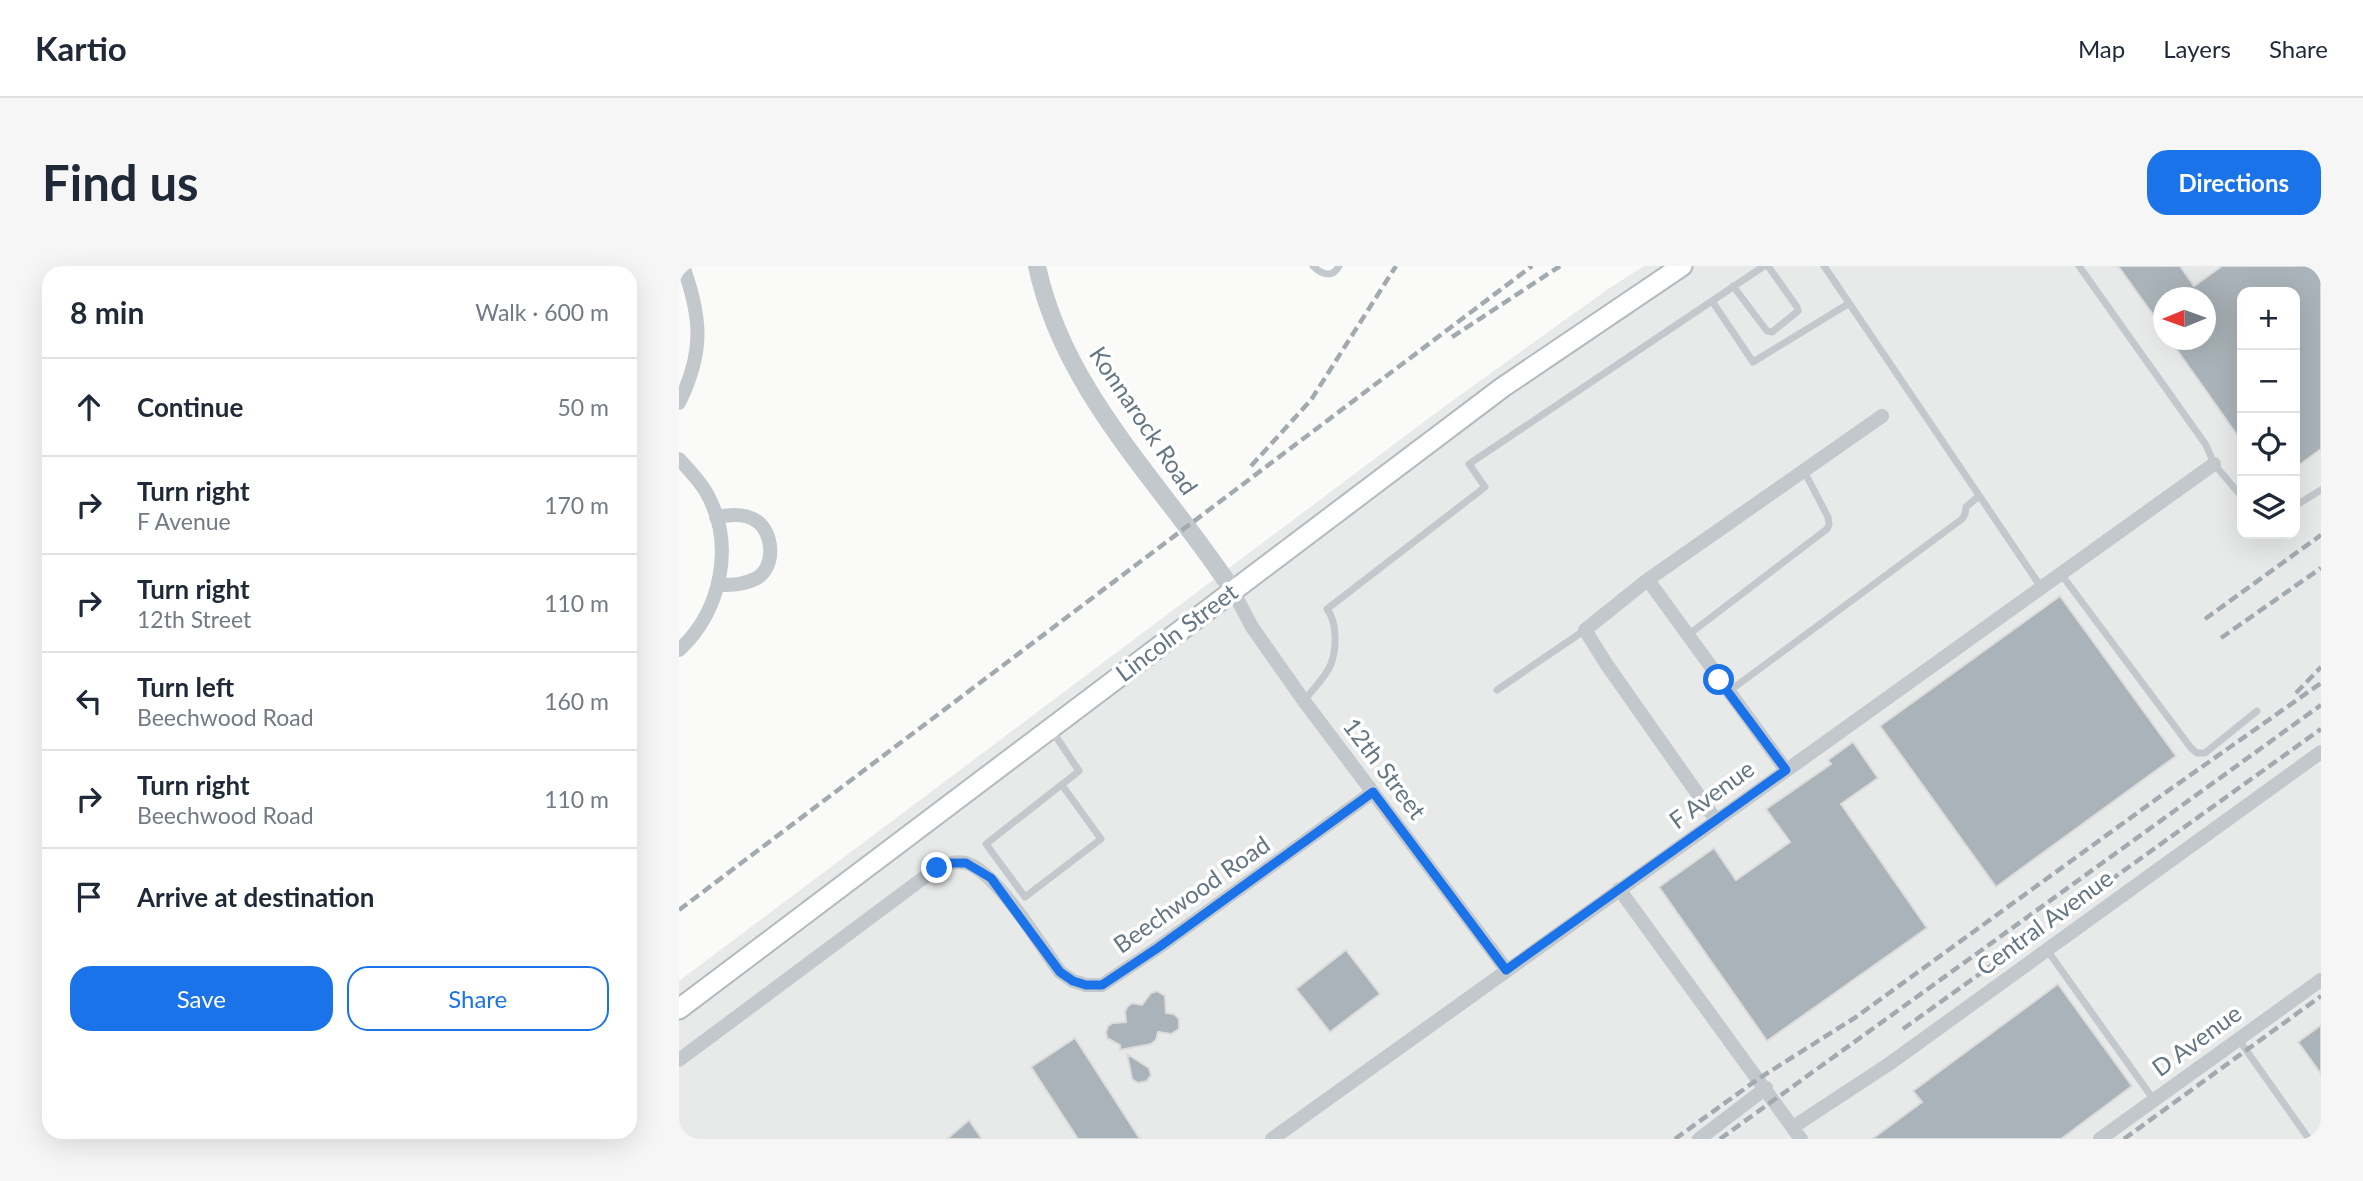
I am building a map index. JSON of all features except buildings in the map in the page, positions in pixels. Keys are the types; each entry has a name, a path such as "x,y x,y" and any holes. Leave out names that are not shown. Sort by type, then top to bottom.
{"main road":[{"name":"Lincoln Street","path":"679,1009 1503,387 1682,266"}],"street":[{"path":"679,403 691,378 697,342 696,306 683,266"},
{"name":"Konnarock Road","path":"1037,266 1054,323 1080,377 1105,416 1233,591"},
{"path":"1716,820 1585,630 1648,580 1882,416"},
{"path":"679,459 706,492 716,517 722,555 719,585 699,629 679,650"},
{"name":"F Avenue","path":"1272,1139 2214,464"},
{"path":"716,517 730,515 755,520 762,526 771,552 768,565 760,576 744,584 719,585"},
{"path":"1648,580 1786,770"},
{"name":"12th Street","path":"1233,591 1252,627 1304,701 1506,970"},
{"name":"Central Avenue","path":"1797,1133 1889,1063 2321,752"},
{"name":"Beechwood Road","path":"679,1060 922,879 949,863 966,863 991,878 1060,972 1073,981 1086,985 1102,985 1159,947 1373,792"},
{"path":"1619,889 1797,1133"},
{"name":"D Avenue","path":"2100,1139 2321,981"},
{"path":"1699,1139 1766,1088"}],"lane":[{"path":"1313,266 1329,275 1339,266"},
{"path":"1304,701 1331,664 1335,641 1333,618 1327,609 1485,486 1469,464 1733,286 1766,266 1798,311 1772,332 1766,331 1733,286"},
{"path":"1824,266 2042,587"},
{"path":"2079,266 2206,445 2214,464 2237,491"},
{"path":"1711,301 1753,362 1848,303"},
{"path":"1688,635 1828,529 1828,517 1804,471"},
{"path":"2300,503 2321,489"},
{"path":"1728,692 1962,520 1966,507 1979,496"},
{"path":"2061,574 2197,753 2205,753 2257,711"},
{"path":"1497,690 1585,630"},
{"path":"1050,729 1079,771 986,844 1025,897 1101,839 1062,785"},
{"path":"2047,950 2154,1101"},
{"path":"2239,1040 2309,1139"}],"shaded area":[{"path":"1644,266 2321,266 2321,1139 679,1139 679,981 1441,409"}],"railway":[{"path":"1251,466 1311,400 1396,266"},
{"path":"679,910 1532,266"},
{"path":"1452,337 1560,266"},
{"path":"2205,619 2321,535"},
{"path":"2221,638 2321,568"},
{"path":"2296,693 2321,667"},
{"path":"1675,1139 1758,1079 1856,1017 2321,683"},
{"path":"1720,1139 2321,705"},
{"path":"1903,1029 2321,729"},
{"path":"2124,1139 2321,996"}],"route":[{"path":"937,868 949,863 966,863 991,878 1060,972 1073,981 1086,985 1102,985 1159,947 1373,792 1506,970 1786,770 1719,680"}]}
